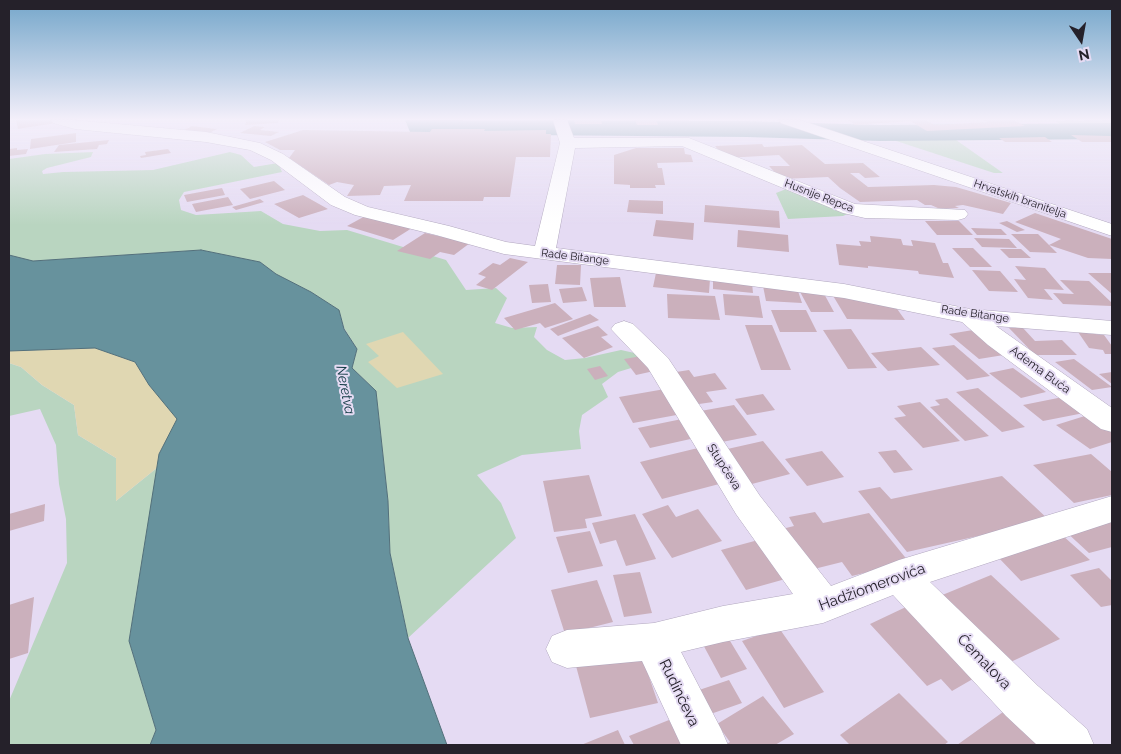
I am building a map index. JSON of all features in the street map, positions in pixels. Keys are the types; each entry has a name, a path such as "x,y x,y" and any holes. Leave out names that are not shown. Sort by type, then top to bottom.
{"street":[{"name":"Rade Bitange","path":"274,155 338,201 362,211 442,230 477,241 544,254 844,291 970,316 1112,328"},
{"path":"544,254 565,155"},
{"name":"Husnije Repca","path":"719,155 850,209 865,212 958,214"},
{"name":"Hrvatskih branitelja","path":"897,155 1112,230"},
{"path":"900,155 1112,222"},
{"name":"Adema Buća","path":"970,316 1019,356 1112,422"},
{"name":"Stupčeva","path":"624,330 645,348 658,364 748,505 823,606"},
{"name":"Hadžiomerovića","path":"566,649 654,641 723,624 823,606 900,576 1112,509"},
{"name":"Ćemalova","path":"900,576 1022,701 1071,745"},
{"name":"Rudinčeva","path":"654,641 705,745"}],"shaded area":[{"path":"36,155 92,155 91,157 47,168 42,171 43,174 153,170 216,155 241,155 254,167 278,163 282,172 184,192 179,200 181,210 196,215 261,211 283,224 320,231 347,230 446,260 466,290 496,288 507,298 495,323 512,328 537,327 534,337 547,350 565,360 585,358 621,350 639,354 641,365 618,372 602,384 608,397 582,415 579,431 581,449 522,455 477,475 501,503 516,538 408,638 390,553 388,501 376,391 352,368 357,349 344,328 339,310 311,292 276,274 260,262 201,250 32,261 9,255 9,159"},
{"path":"940,155 978,155 1003,173 994,173"},
{"path":"791,187 852,212 843,216 788,219 776,193"},
{"path":"9,363 21,367 42,385 74,405 78,435 116,458 116,501 158,467 129,641 156,730 150,745 9,745 9,701 67,563 66,519 59,484 56,445 40,409 9,416"}],"sand":[{"path":"403,332 443,374 397,388 368,362 379,356 366,344"},
{"path":"95,348 135,362 149,385 178,419 159,454 158,467 116,501 116,458 78,435 74,405 42,385 21,367 9,363 9,351"}],"water":[{"name":"Neretva","path":"201,250 260,262 276,274 311,292 339,310 344,329 357,349 352,368 376,391 388,501 390,553 408,638 447,745 150,745 156,730 129,641 159,454 177,419 149,385 135,362 95,348 9,351 9,255 33,261"}],"building":[{"path":"145,155 158,155 141,158 140,156"},
{"path":"291,155 550,155 550,157 516,157 510,197 484,197 483,201 404,201 411,185 384,186 380,195 347,196 354,185 337,182 329,185 289,158"},
{"path":"614,155 691,155 693,162 657,163 658,168 662,168 665,185 655,185 656,188 630,188 630,185 614,184"},
{"path":"723,155 776,155 725,158"},
{"path":"779,155 814,155 825,164 863,163 880,177 865,178 859,173 850,173 868,187 934,185 956,187 1011,203 1003,214 963,205 955,206 959,208 940,209 931,205 925,205 917,200 860,202 828,177 781,179 769,166 790,166"},
{"path":"274,181 285,190 250,199 240,189"},
{"path":"222,188 225,195 187,202 184,195"},
{"path":"303,195 328,209 299,218 274,204"},
{"path":"228,197 233,205 196,212 192,204"},
{"path":"260,199 264,202 236,210 232,207"},
{"path":"629,200 663,201 663,214 627,212"},
{"path":"705,205 779,211 780,228 704,222"},
{"path":"1035,213 1112,239 1112,259 1088,258 1049,245 1061,239 1015,222"},
{"path":"367,215 412,228 393,240 347,226"},
{"path":"656,220 694,223 693,240 653,236"},
{"path":"925,221 959,221 973,235 937,235"},
{"path":"1007,221 1025,230 1017,232 999,223"},
{"path":"971,228 1001,229 1007,235 977,235"},
{"path":"738,230 788,235 789,252 737,247"},
{"path":"425,233 470,243 454,255 440,252 430,259 397,251"},
{"path":"1011,234 1038,234 1057,253 1030,252"},
{"path":"870,236 901,239 903,245 913,246 911,240 935,243 943,263 948,263 954,278 919,274 918,271 839,265 836,244 861,246 859,241 871,242"},
{"path":"974,238 1009,239 1017,248 982,247"},
{"path":"952,248 973,248 992,267 970,267"},
{"path":"1000,249 1021,249 1031,258 1009,258"},
{"path":"510,258 528,262 492,290 476,285 486,277 478,274 493,263 500,265"},
{"path":"557,265 581,265 580,285 555,284"},
{"path":"1015,266 1045,268 1064,290 1044,289 1053,300 1028,298 1014,279 1026,280"},
{"path":"972,270 1000,271 1018,292 989,291"},
{"path":"656,273 710,279 709,293 653,287"},
{"path":"1088,273 1112,273 1112,294"},
{"path":"620,277 626,307 594,307 590,278"},
{"path":"713,280 752,283 753,293 713,289"},
{"path":"1060,280 1089,281 1112,303 1112,306 1063,304 1053,293 1074,294"},
{"path":"548,284 551,302 532,303 529,285"},
{"path":"763,286 797,288 802,303 766,301"},
{"path":"582,287 587,301 563,303 559,289"},
{"path":"799,290 822,290 834,312 811,312"},
{"path":"667,294 715,296 720,320 668,318"},
{"path":"723,294 759,296 763,318 725,315"},
{"path":"832,294 895,306 905,320 847,319"},
{"path":"555,303 573,319 545,328 540,323 515,330 504,318"},
{"path":"771,310 806,310 817,332 780,332"},
{"path":"590,314 599,320 558,336 550,329"},
{"path":"745,325 772,325 791,370 761,370"},
{"path":"598,326 608,335 601,337 613,347 584,358 562,338"},
{"path":"1009,328 1023,328 1035,341 1062,340 1077,355 1035,355"},
{"path":"851,329 877,368 848,369 823,330"},
{"path":"979,329 1010,354 979,359 949,334"},
{"path":"1078,332 1104,335 1112,346 1112,354 1105,354 1103,350 1089,348"},
{"path":"954,345 990,376 967,380 932,348"},
{"path":"921,347 940,365 888,371 871,353"},
{"path":"642,356 654,371 636,375 624,359"},
{"path":"1074,359 1112,387 1092,390 1055,362"},
{"path":"600,366 608,376 595,380 587,369"},
{"path":"1013,368 1046,392 1021,398 989,373"},
{"path":"689,370 694,377 715,373 727,389 706,392 713,402 692,405 670,373"},
{"path":"1112,372 1112,384 1099,374"},
{"path":"978,388 1025,427 1002,432 956,392"},
{"path":"665,389 682,414 633,423 619,397"},
{"path":"763,394 775,410 747,415 735,399"},
{"path":"1068,396 1089,412 1043,421 1023,405"},
{"path":"947,398 989,436 965,441 930,407 940,405 935,400"},
{"path":"920,402 960,441 923,448 894,418 906,416 897,406"},
{"path":"734,405 757,435 717,443 695,412"},
{"path":"1088,415 1112,432 1112,442 1090,449 1056,425"},
{"path":"682,419 695,438 650,448 638,428"},
{"path":"763,441 790,474 748,485 723,450"},
{"path":"698,448 723,483 662,499 640,462"},
{"path":"896,450 913,470 894,473 878,452"},
{"path":"822,451 844,477 807,486 785,459"},
{"path":"1091,454 1112,472 1112,495 1074,503 1033,465"},
{"path":"589,475 602,516 585,519 587,528 554,532 543,481"},
{"path":"1002,476 1049,520 907,552 858,491 880,487 891,499"},
{"path":"45,504 44,521 9,531 9,514"},
{"path":"668,505 676,517 698,509 722,541 672,558 642,514"},
{"path":"815,512 823,523 869,513 909,562 852,576 842,562 806,571 778,530 794,526 789,517"},
{"path":"635,514 656,559 626,566 616,540 600,544 592,523"},
{"path":"1108,519 1112,523 1112,547 1089,553 1064,530"},
{"path":"590,531 603,566 568,573 556,537"},
{"path":"1062,535 1090,560 1021,581 996,555"},
{"path":"762,539 789,578 746,590 721,550"},
{"path":"1099,568 1112,581 1112,605 1101,607 1070,575"},
{"path":"640,572 652,613 624,617 613,575"},
{"path":"991,575 1060,639 1002,666 935,598"},
{"path":"597,580 613,622 565,634 551,590"},
{"path":"34,597 28,653 9,659 9,605"},
{"path":"908,606 978,676 952,691 941,679 927,686 870,624"},
{"path":"779,628 824,692 784,708 742,641"},
{"path":"724,631 747,669 721,678 700,639"},
{"path":"641,653 658,703 590,718 576,666"},
{"path":"729,680 742,703 702,717 690,693"},
{"path":"899,693 948,742 944,745 850,745 840,735"},
{"path":"763,696 794,734 775,745 724,745 730,742 717,724"},
{"path":"1010,707 1052,745 957,745"},
{"path":"669,720 683,745 634,745 629,736"},
{"path":"618,730 625,745 581,745"}]}
